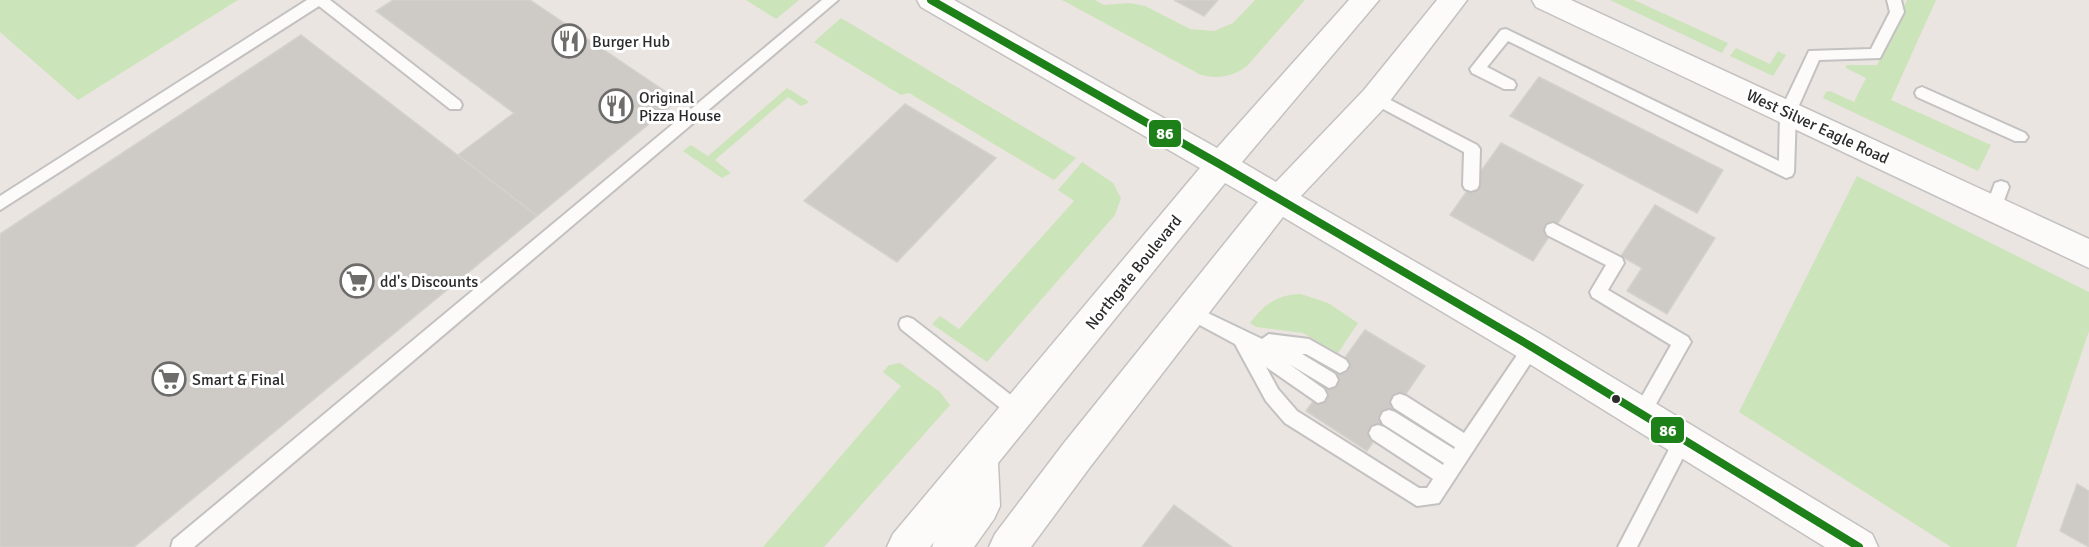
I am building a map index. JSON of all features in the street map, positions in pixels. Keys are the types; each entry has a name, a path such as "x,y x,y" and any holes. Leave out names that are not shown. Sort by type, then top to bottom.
{"main road":[{"path":"931,0 1221,165 1532,347 1859,547"},
{"name":"Northgate Boulevard","path":"906,547 1221,165 1365,0"},
{"path":"1008,547 1077,455 1279,199 1375,98 1453,0"},
{"name":"West Silver Eagle Road","path":"1546,0 1788,112 1997,198 2089,254"},
{"path":"951,547 981,506 980,457"}],"lane":[{"path":"0,204 319,0 455,105"},
{"path":"180,547 831,0"},
{"path":"947,0 980,28"},
{"path":"1509,85 1477,69 1506,34 1786,172 1788,112 1814,55 1875,54 1897,12 1894,0"},
{"path":"1922,93 2020,137"},
{"path":"1375,98 1472,149 1471,185"},
{"path":"1553,230 1616,263 1598,292 1682,342 1641,414"},
{"path":"1191,312 1241,339 1298,360 1329,380"},
{"path":"907,324 1019,412"},
{"path":"1241,339 1309,347 1340,365"},
{"path":"1241,339 1318,394"},
{"path":"1241,339 1272,395 1291,417 1417,496 1432,497 1532,347"},
{"path":"1457,461 1395,410 1468,445"},
{"path":"1378,433 1446,477"},
{"path":"1627,547 1683,440"}],"green space":[{"path":"0,0 238,0 78,100 0,32"},
{"path":"746,0 799,0 776,19"},
{"path":"1062,0 1095,0 1104,5 1129,3 1145,6 1190,29 1214,31 1233,23 1255,0 1305,0 1247,66 1230,75 1213,77 1201,75"},
{"path":"1610,0 1634,0 1728,43 1722,53"},
{"path":"1907,0 1936,0 1891,100 1991,145 1978,171 1823,98 1826,92 1830,91 1854,102 1866,78 1846,68 1846,65 1877,65"},
{"path":"841,18 1076,158 1054,180 909,93 901,95 814,42"},
{"path":"1736,48 1770,64 1778,51 1786,55 1773,76 1730,56"},
{"path":"787,88 808,103 801,106 788,97 715,160 731,173 722,178 683,151 691,145 708,156"},
{"path":"1082,162 1113,183 1121,198 1115,215 987,362 932,324 940,316 959,329 1074,201 1058,190"},
{"path":"1857,176 2089,292 2089,331 2016,547 1951,547 1739,412"},
{"path":"1301,294 1328,303 1358,323 1338,353 1303,333 1256,327 1250,323 1272,302 1285,296"},
{"path":"900,363 940,392 950,405 824,547 763,547 901,386 883,372 889,365"}],"building":[{"path":"393,0 530,0 678,100 537,216 458,155 514,113 376,11"},
{"path":"1174,0 1218,0 1204,16"},
{"path":"301,35 537,216 134,547 0,547 0,234"},
{"path":"1539,77 1723,170 1697,213 1510,116"},
{"path":"905,104 996,158 897,262 804,201"},
{"path":"1501,143 1583,185 1533,261 1450,215"},
{"path":"1655,205 1715,238 1667,314 1627,291 1642,268 1621,256"},
{"path":"1365,330 1425,366 1367,451 1306,411"},
{"path":"2077,484 2089,491 2089,547 2060,531"},
{"path":"1174,505 1232,547 1142,547"}],"transit line":[{"name":"86","path":"931,0 1221,165 1532,347 1859,547"}],"place":[{"name":"Burger Hub","path":"569,41"},
{"name":"Original Pizza House","path":"616,106"},
{"name":"dd's Discounts","path":"357,281"},
{"name":"Smart & Final","path":"169,379"}]}
